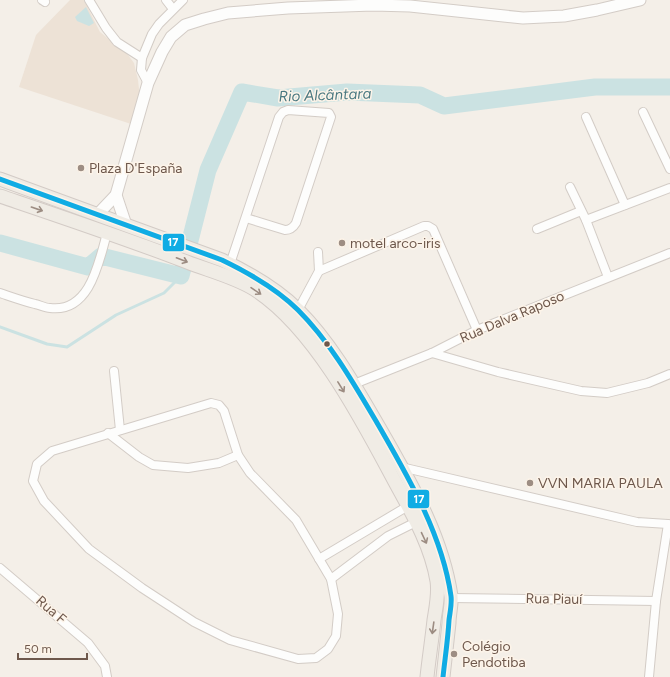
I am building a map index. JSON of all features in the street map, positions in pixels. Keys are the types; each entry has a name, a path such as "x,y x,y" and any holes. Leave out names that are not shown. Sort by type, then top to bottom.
{"main road":[{"path":"0,179 226,262 257,278 279,293 298,310 324,341 354,384 401,467 435,535 445,565 451,598 443,677"},
{"path":"0,196 146,246 253,288 292,322 331,371 351,403 408,506 427,544 434,564 438,589 427,677"}],"street":[{"path":"89,0 106,28 117,42 142,58"},
{"path":"166,0 173,9"},
{"path":"148,83 141,70 142,58 152,34 159,24 183,0"},
{"path":"98,214 116,195 148,83 162,52 172,36 185,26 204,19 228,13 288,8 410,3 523,18 564,16 640,0"},
{"path":"226,262 246,218 279,118 283,112 288,110 329,113 331,117 296,223 293,228 290,230 285,230 246,218"},
{"path":"643,112 670,169"},
{"path":"586,117 625,205"},
{"path":"570,187 586,220 608,276"},
{"path":"586,220 670,188"},
{"path":"116,195 126,224"},
{"path":"537,229 581,211"},
{"path":"319,271 424,226 428,226 433,229 477,330"},
{"path":"0,293 50,308 65,308 80,300 96,272 107,233"},
{"path":"298,310 319,271 318,252"},
{"name":"Rua Dalva Raposo","path":"354,384 432,353 477,330 608,276 670,253"},
{"path":"432,353 498,372 581,391 607,393 648,383 670,374"},
{"path":"114,371 120,430"},
{"path":"211,403 219,405 224,411 238,455 250,474 296,520 331,579 338,614 336,636 328,649 316,658 298,659 230,640 194,622 142,588 89,549 44,501 33,481 37,464 52,451 108,433 211,403"},
{"path":"108,433 139,457 153,465 188,468 219,463 238,455"},
{"path":"401,467 637,522 669,523 656,601 649,677"},
{"path":"319,559 408,506"},
{"path":"331,579 388,536 416,522"},
{"name":"Rua F","path":"0,568 88,642 105,666 107,677"},
{"name":"Rua Piauí","path":"451,598 656,601"}],"shaded area":[{"path":"70,0 84,0 100,32 128,55 134,63 140,98 131,124 19,87 36,35"}],"water":[{"path":"86,7 94,23 89,26 77,21 75,17"}],"waterway":[{"name":"Rio Alcântara","path":"0,243 88,267 101,256 181,276 208,170 242,92 278,98 347,92 420,95 444,106 595,87 670,87"},
{"path":"0,327 47,344 67,347 116,315 164,293 181,276"}],"transit line":[{"name":"17","path":"0,179 222,260 252,276 281,295 310,322 350,377 400,462 422,505 440,550 451,599 443,677"}],"place":[{"name":"Plaza D'España","path":"81,168"},
{"name":"motel arco-iris","path":"342,243"},
{"name":"VVN MARIA PAULA","path":"530,483"},
{"name":"Colégio Pendotiba","path":"454,654"}]}
